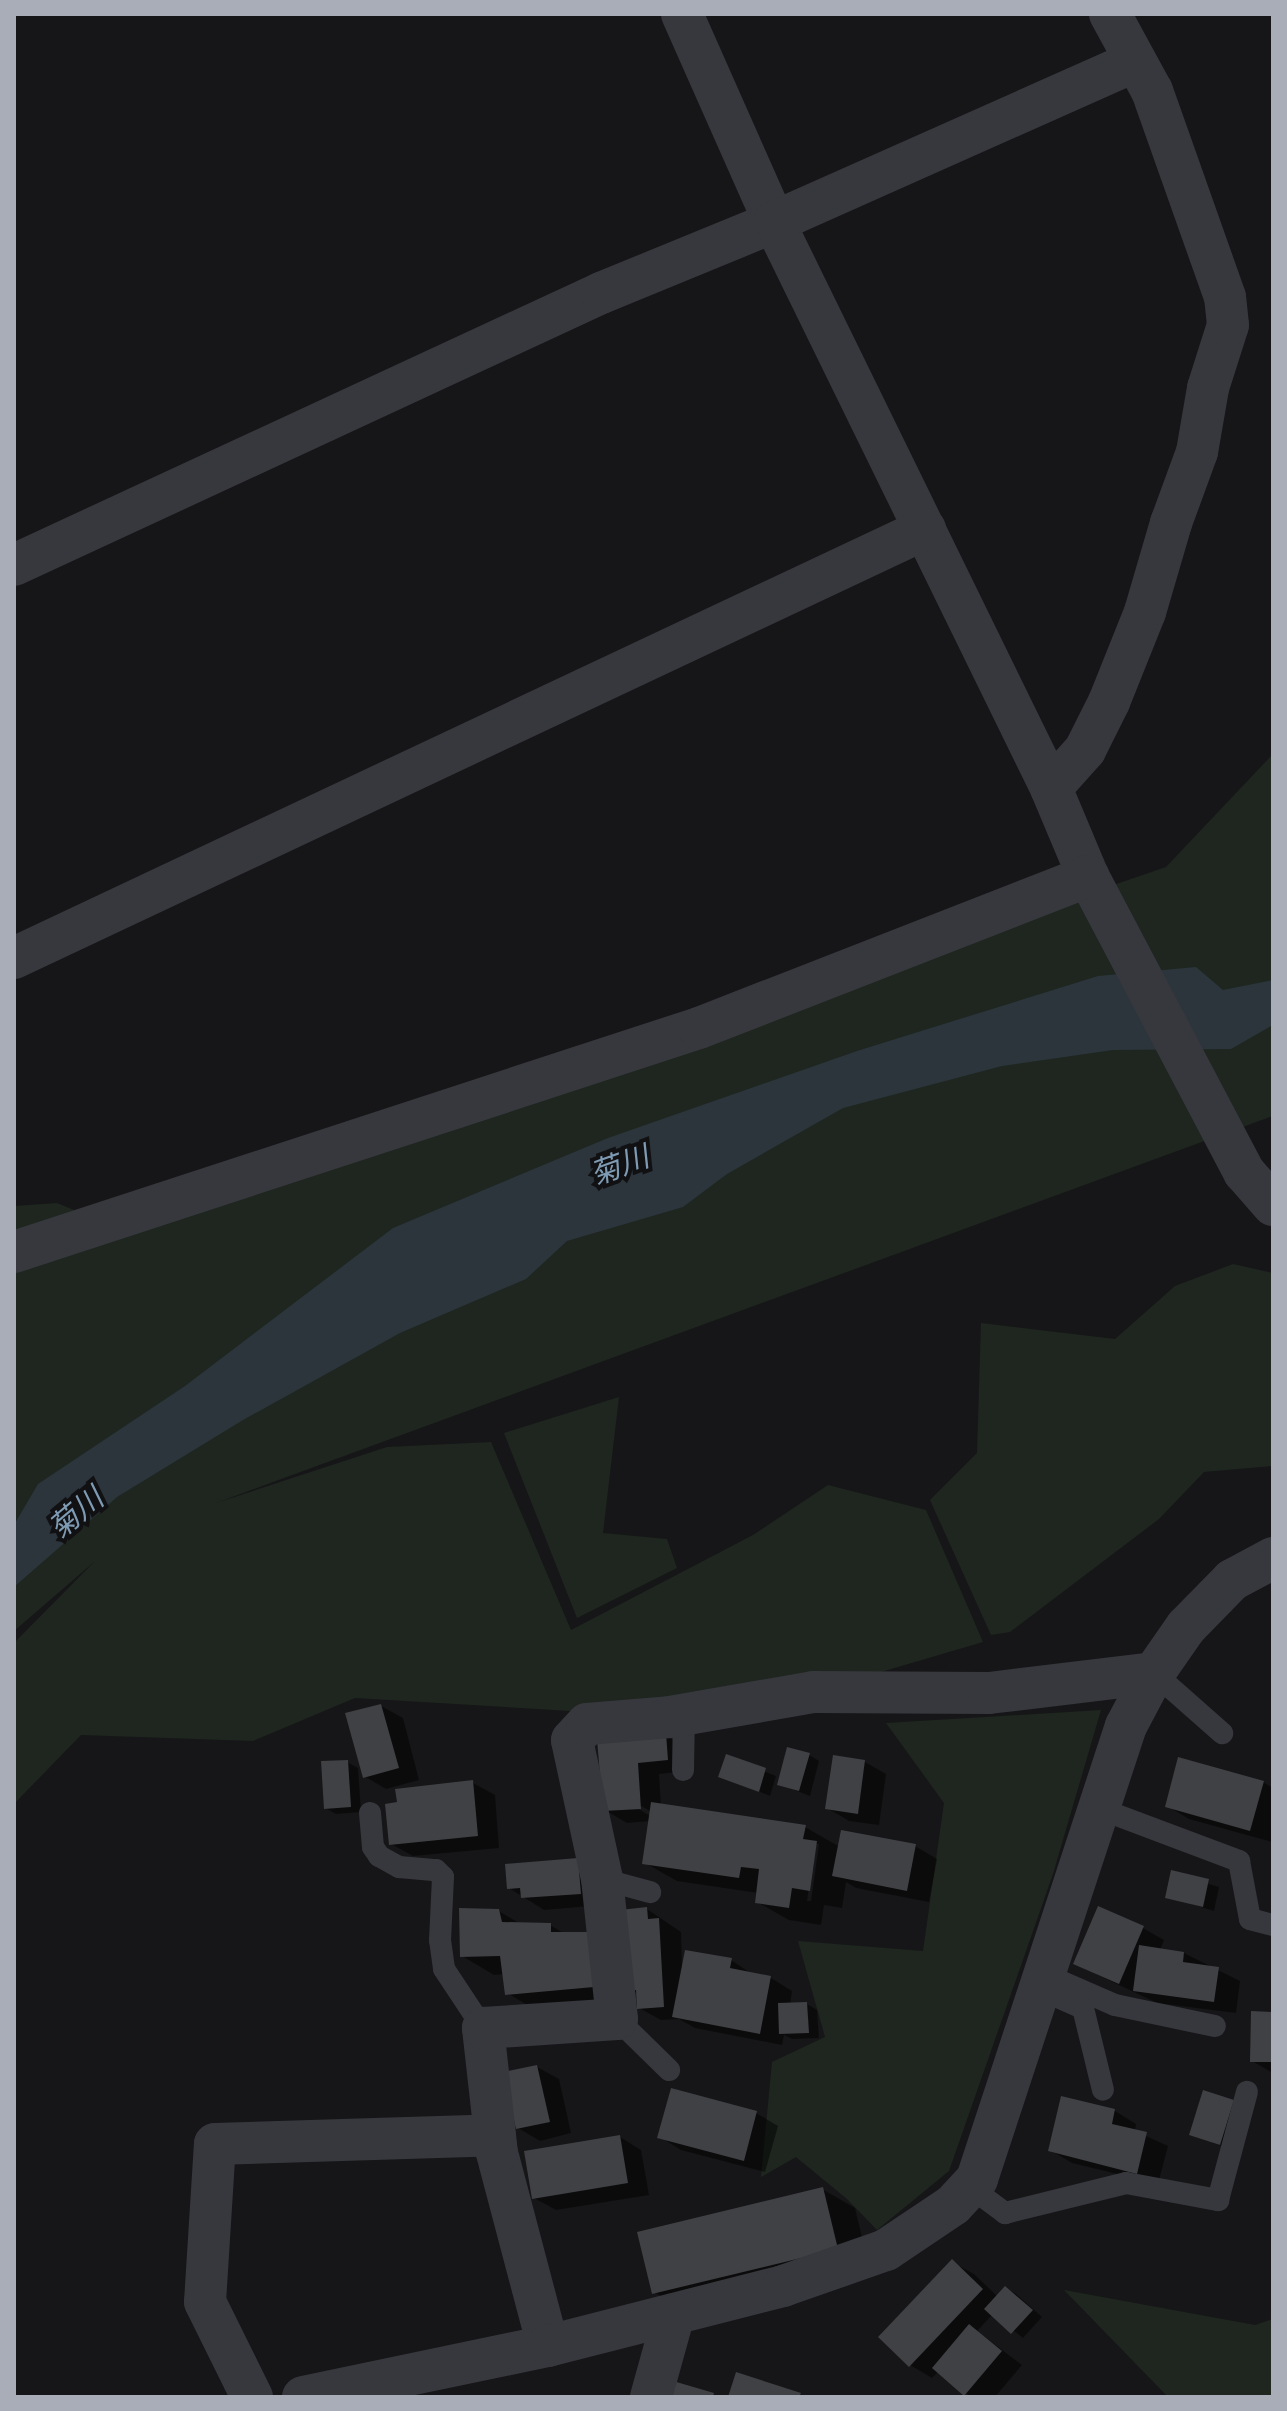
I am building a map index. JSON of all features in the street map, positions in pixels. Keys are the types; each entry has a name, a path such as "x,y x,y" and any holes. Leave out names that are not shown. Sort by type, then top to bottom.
{"street":[{"path":"682,14 774,222 1051,788 1093,885 1233,1153 1257,1191 1273,1205"},
{"path":"1051,788 1085,750 1109,702 1145,612 1171,523 1197,452 1208,388 1228,325 1225,297 1152,91 1110,14"},
{"path":"14,565 601,293 774,222 1135,61"},
{"path":"14,958 925,529"},
{"path":"14,1252 699,1028 1093,885"},
{"path":"303,2397 548,2346 783,2286 886,2250 953,2205 977,2179 1126,1726 1154,1673 1186,1627 1232,1580 1273,1558"},
{"path":"548,2346 497,2153 483,2028 617,2019 602,1879 572,1740 587,1724 684,1714 813,1692 989,1693 1154,1673"},
{"path":"252,2397 205,2302 215,2144 495,2135"},
{"path":"651,2397 674,2314"}],"lane":[{"path":"1154,1673 1222,1733"},
{"path":"683,1770 684,1714"},
{"path":"1098,1808 1239,1861 1250,1919 1273,1925"},
{"path":"370,1813 373,1847 379,1856 399,1867 436,1870 443,1877 440,1940 444,1969 483,2028"},
{"path":"602,1879 650,1892"},
{"path":"1042,1982 1115,2005 1215,2026"},
{"path":"1042,1982 1083,2008 1103,2090"},
{"path":"617,2019 669,2070"},
{"path":"970,2187 1005,2213 1126,2183 1218,2200 1247,2092"}],"shaded area":[{"path":"1273,754 1273,1116 216,1503 387,1447 491,1442 571,1630 753,1535 828,1485 926,1510 983,1642 813,1692 670,1717 355,1698 253,1741 81,1735 14,1804 14,1643 94,1562 14,1631 14,1206 57,1203 74,1210 114,1212 661,1040 1166,867"},
{"path":"1233,1264 1273,1273 1273,1466 1204,1472 1159,1519 1010,1632 991,1635 930,1500 977,1453 981,1323 1115,1339 1175,1286"},
{"path":"619,1397 603,1533 667,1539 677,1568 577,1618 504,1433"},
{"path":"1101,1710 1053,1874 949,2171 877,2230 847,2199 796,2157 761,2177 772,2062 825,2037 798,1941 923,1951 944,1803 886,1723"},
{"path":"1064,2290 1255,2325 1273,2319 1273,2397 1168,2397"}],"water":[{"name":"菊川","path":"1196,967 1223,990 1273,980 1273,1025 1231,1049 1113,1050 1002,1066 843,1108 727,1174 683,1207 567,1241 526,1279 400,1333 243,1420 117,1497 14,1587 14,1525 38,1484 185,1386 393,1228 608,1138 857,1051 1098,976"}],"building":[{"path":"381,1704 399,1768 363,1778 345,1713"},
{"path":"666,1733 668,1760 638,1763 641,1809 603,1811 597,1739"},
{"path":"787,1747 810,1753 799,1791 777,1785"},
{"path":"726,1754 766,1768 759,1792 718,1777"},
{"path":"833,1755 865,1760 858,1814 825,1809"},
{"path":"1178,1757 1264,1781 1250,1831 1165,1807"},
{"path":"348,1760 351,1807 324,1809 321,1761"},
{"path":"473,1780 478,1836 389,1845 385,1804 397,1802 395,1789"},
{"path":"651,1802 806,1825 803,1839 817,1841 810,1891 792,1888 789,1908 755,1903 759,1869 741,1867 739,1878 642,1864"},
{"path":"841,1830 916,1844 907,1891 832,1876"},
{"path":"578,1858 581,1894 521,1898 520,1888 507,1889 505,1864"},
{"path":"1171,1870 1209,1879 1203,1907 1165,1898"},
{"path":"1098,1906 1144,1926 1119,1984 1073,1964"},
{"path":"647,1907 648,1919 659,1918 664,2007 637,2009 636,1990 629,1991 620,1910"},
{"path":"459,1908 499,1909 502,1922 551,1923 551,1932 592,1932 594,1987 505,1995 500,1956 460,1957"},
{"path":"1139,1945 1184,1952 1183,1962 1219,1967 1214,2002 1133,1991"},
{"path":"685,1950 732,1958 730,1968 771,1976 760,2034 672,2017"},
{"path":"807,2002 809,2033 779,2034 778,2003"},
{"path":"1251,2011 1273,2012 1273,2062 1250,2062"},
{"path":"537,2065 550,2122 516,2129 503,2072"},
{"path":"671,2088 757,2111 744,2161 657,2138"},
{"path":"1203,2090 1234,2100 1220,2145 1189,2135"},
{"path":"1061,2096 1115,2109 1112,2124 1147,2132 1137,2174 1048,2151"},
{"path":"620,2135 628,2183 532,2199 524,2151"},
{"path":"823,2187 838,2249 652,2294 637,2232"},
{"path":"952,2259 983,2289 909,2367 878,2337"},
{"path":"1005,2286 1033,2310 1011,2334 984,2309"},
{"path":"969,2324 1002,2351 964,2396 932,2368"},
{"path":"736,2372 801,2393 799,2397 728,2397"},
{"path":"673,2381 714,2393 713,2397 668,2397"}]}
